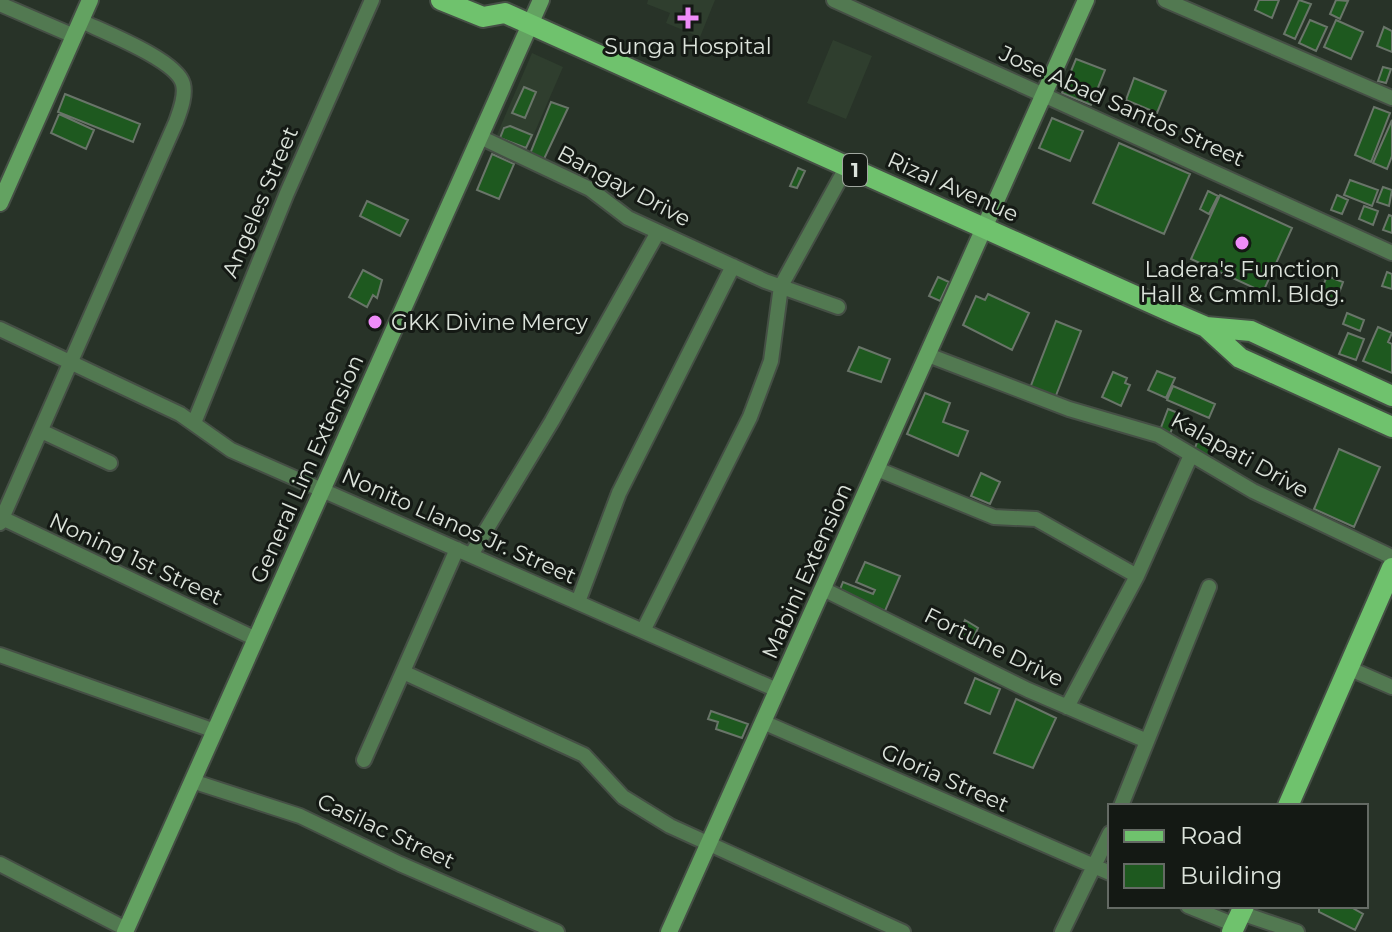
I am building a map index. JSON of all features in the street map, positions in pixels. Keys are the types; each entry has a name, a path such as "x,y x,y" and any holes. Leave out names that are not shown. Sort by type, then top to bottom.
{"main road":[{"name":"Rizal Avenue","path":"441,0 483,17 502,6 530,24 1206,327 1240,358 1392,427"},
{"name":"Rizal Avenue","path":"1206,327 1251,331 1392,396"},
{"path":"1289,804 1392,568"}],"street":[{"path":"0,203 4,185 90,0"},
{"name":"Angeles Street","path":"194,423 287,193 372,0"},
{"name":"General Lim Extension","path":"126,930 541,0"},
{"name":"Jose Abad Santos Street","path":"834,0 1392,253"},
{"name":"Mabini Extension","path":"669,932 1086,0"},
{"path":"1165,0 1392,98"},
{"path":"0,4 78,28 173,70 183,85 176,122 1,519"},
{"name":"Bangay Drive","path":"480,137 590,189 628,218 733,266 838,307"},
{"path":"643,631 762,389 776,337 777,297 781,286 847,166"},
{"path":"364,760 403,672 464,552 552,421 658,232"},
{"path":"578,602 619,493 733,266"},
{"name":"Nonito Llanos Jr. Street","path":"0,329 194,423 231,450 777,690"},
{"name":"Kalapati Drive","path":"928,355 1077,412 1158,435 1253,491 1392,557"},
{"path":"41,431 110,463"},
{"path":"1067,707 1137,576 1191,455"},
{"path":"877,469 994,517 1036,519 1137,576"},
{"name":"Noning 1st Street","path":"1,519 256,639"},
{"path":"1122,804 1209,587"},
{"name":"Fortune Drive","path":"823,589 1067,707 1147,741"},
{"path":"0,655 215,731"},
{"path":"1348,668 1392,687"},
{"path":"403,672 584,755 623,797 708,845 903,932"},
{"name":"Gloria Street","path":"763,722 1108,872"},
{"name":"Casilac Street","path":"192,781 288,811 427,877 557,932"},
{"path":"1062,932 1108,837"},
{"path":"0,864 126,930"},
{"path":"1196,908 1297,932"}],"shaded area":[{"name":"Sunga Hospital","path":"648,0 715,0 700,37 666,23 670,13 647,4"},
{"path":"833,40 872,56 846,119 807,103"},
{"path":"532,53 563,67 527,150 496,137"}],"building":[{"path":"1259,0 1279,0 1272,18 1255,10"},
{"path":"1299,0 1311,4 1295,39 1284,34"},
{"path":"1336,0 1348,1 1340,19 1330,14"},
{"path":"1310,20 1327,27 1316,51 1299,43"},
{"path":"1336,20 1363,32 1351,59 1324,47"},
{"path":"1384,27 1392,31 1392,52 1377,46"},
{"path":"1076,59 1105,70 1091,105 1062,93"},
{"path":"1383,67 1391,69 1386,83 1378,81"},
{"path":"1134,78 1166,91 1157,113 1126,100"},
{"path":"524,87 536,92 525,118 512,113"},
{"path":"65,94 140,124 133,142 58,112"},
{"path":"551,102 568,108 544,159 530,154"},
{"path":"1374,107 1390,113 1371,162 1355,155"},
{"path":"59,114 94,130 86,149 51,133"},
{"path":"1052,118 1083,131 1070,161 1039,148"},
{"path":"1392,120 1392,156 1387,169 1373,163"},
{"path":"510,126 532,135 526,148 500,138 504,128"},
{"path":"1119,143 1190,174 1164,234 1093,203"},
{"path":"492,154 514,164 499,199 477,190"},
{"path":"798,168 805,171 797,188 790,186"},
{"path":"1350,180 1378,190 1372,206 1344,195"},
{"path":"1383,187 1392,190 1389,206 1377,202"},
{"path":"1208,191 1218,196 1209,214 1200,209"},
{"name":"Ladera's Function Hall & Cmml. Bldg.","path":"1220,195 1292,228 1263,292 1191,259"},
{"path":"1337,195 1348,200 1342,214 1331,210"},
{"path":"367,201 408,220 400,236 360,216"},
{"path":"1364,206 1378,211 1373,225 1359,219"},
{"path":"1389,215 1392,216 1392,233 1383,230"},
{"path":"363,270 382,280 377,298 373,295 367,307 349,297"},
{"path":"1387,272 1392,274 1392,289 1382,286"},
{"path":"1327,276 1343,282 1335,304 1318,298"},
{"path":"938,277 949,282 940,301 929,296"},
{"path":"988,294 1029,313 1012,350 963,325 976,296 985,300"},
{"path":"1347,313 1364,320 1360,331 1343,324"},
{"path":"1056,321 1081,331 1055,398 1030,388"},
{"path":"1378,327 1392,333 1388,342 1392,344 1392,373 1363,361"},
{"path":"1348,333 1364,339 1356,360 1339,354"},
{"path":"859,347 890,359 881,382 848,371"},
{"path":"1157,371 1175,378 1166,398 1148,390"},
{"path":"1113,372 1127,378 1125,383 1130,385 1121,406 1102,397"},
{"path":"1173,386 1215,404 1209,418 1167,400"},
{"path":"925,393 950,403 943,422 968,431 958,456 907,434"},
{"path":"1168,409 1178,413 1170,434 1160,430"},
{"path":"1198,440 1213,446 1208,459 1193,453"},
{"path":"1339,449 1380,467 1354,527 1314,509"},
{"path":"981,473 1000,482 990,504 971,496"},
{"path":"865,562 900,576 885,611 839,592 843,582 873,594 875,590 856,582"},
{"path":"965,620 978,628 971,644 957,637"},
{"path":"975,678 1000,689 990,714 965,703"},
{"path":"1016,699 1056,718 1033,768 994,753"},
{"path":"711,711 748,724 742,738 716,729 718,722 708,719"},
{"path":"1319,908 1352,908 1363,914 1355,930 1319,912"}],"place":[{"name":"Sunga Hospital","path":"688,18"},
{"name":"Ladera's Function Hall & Cmml. Bldg.","path":"1242,243"},
{"name":"GKK Divine Mercy","path":"375,322"}]}
